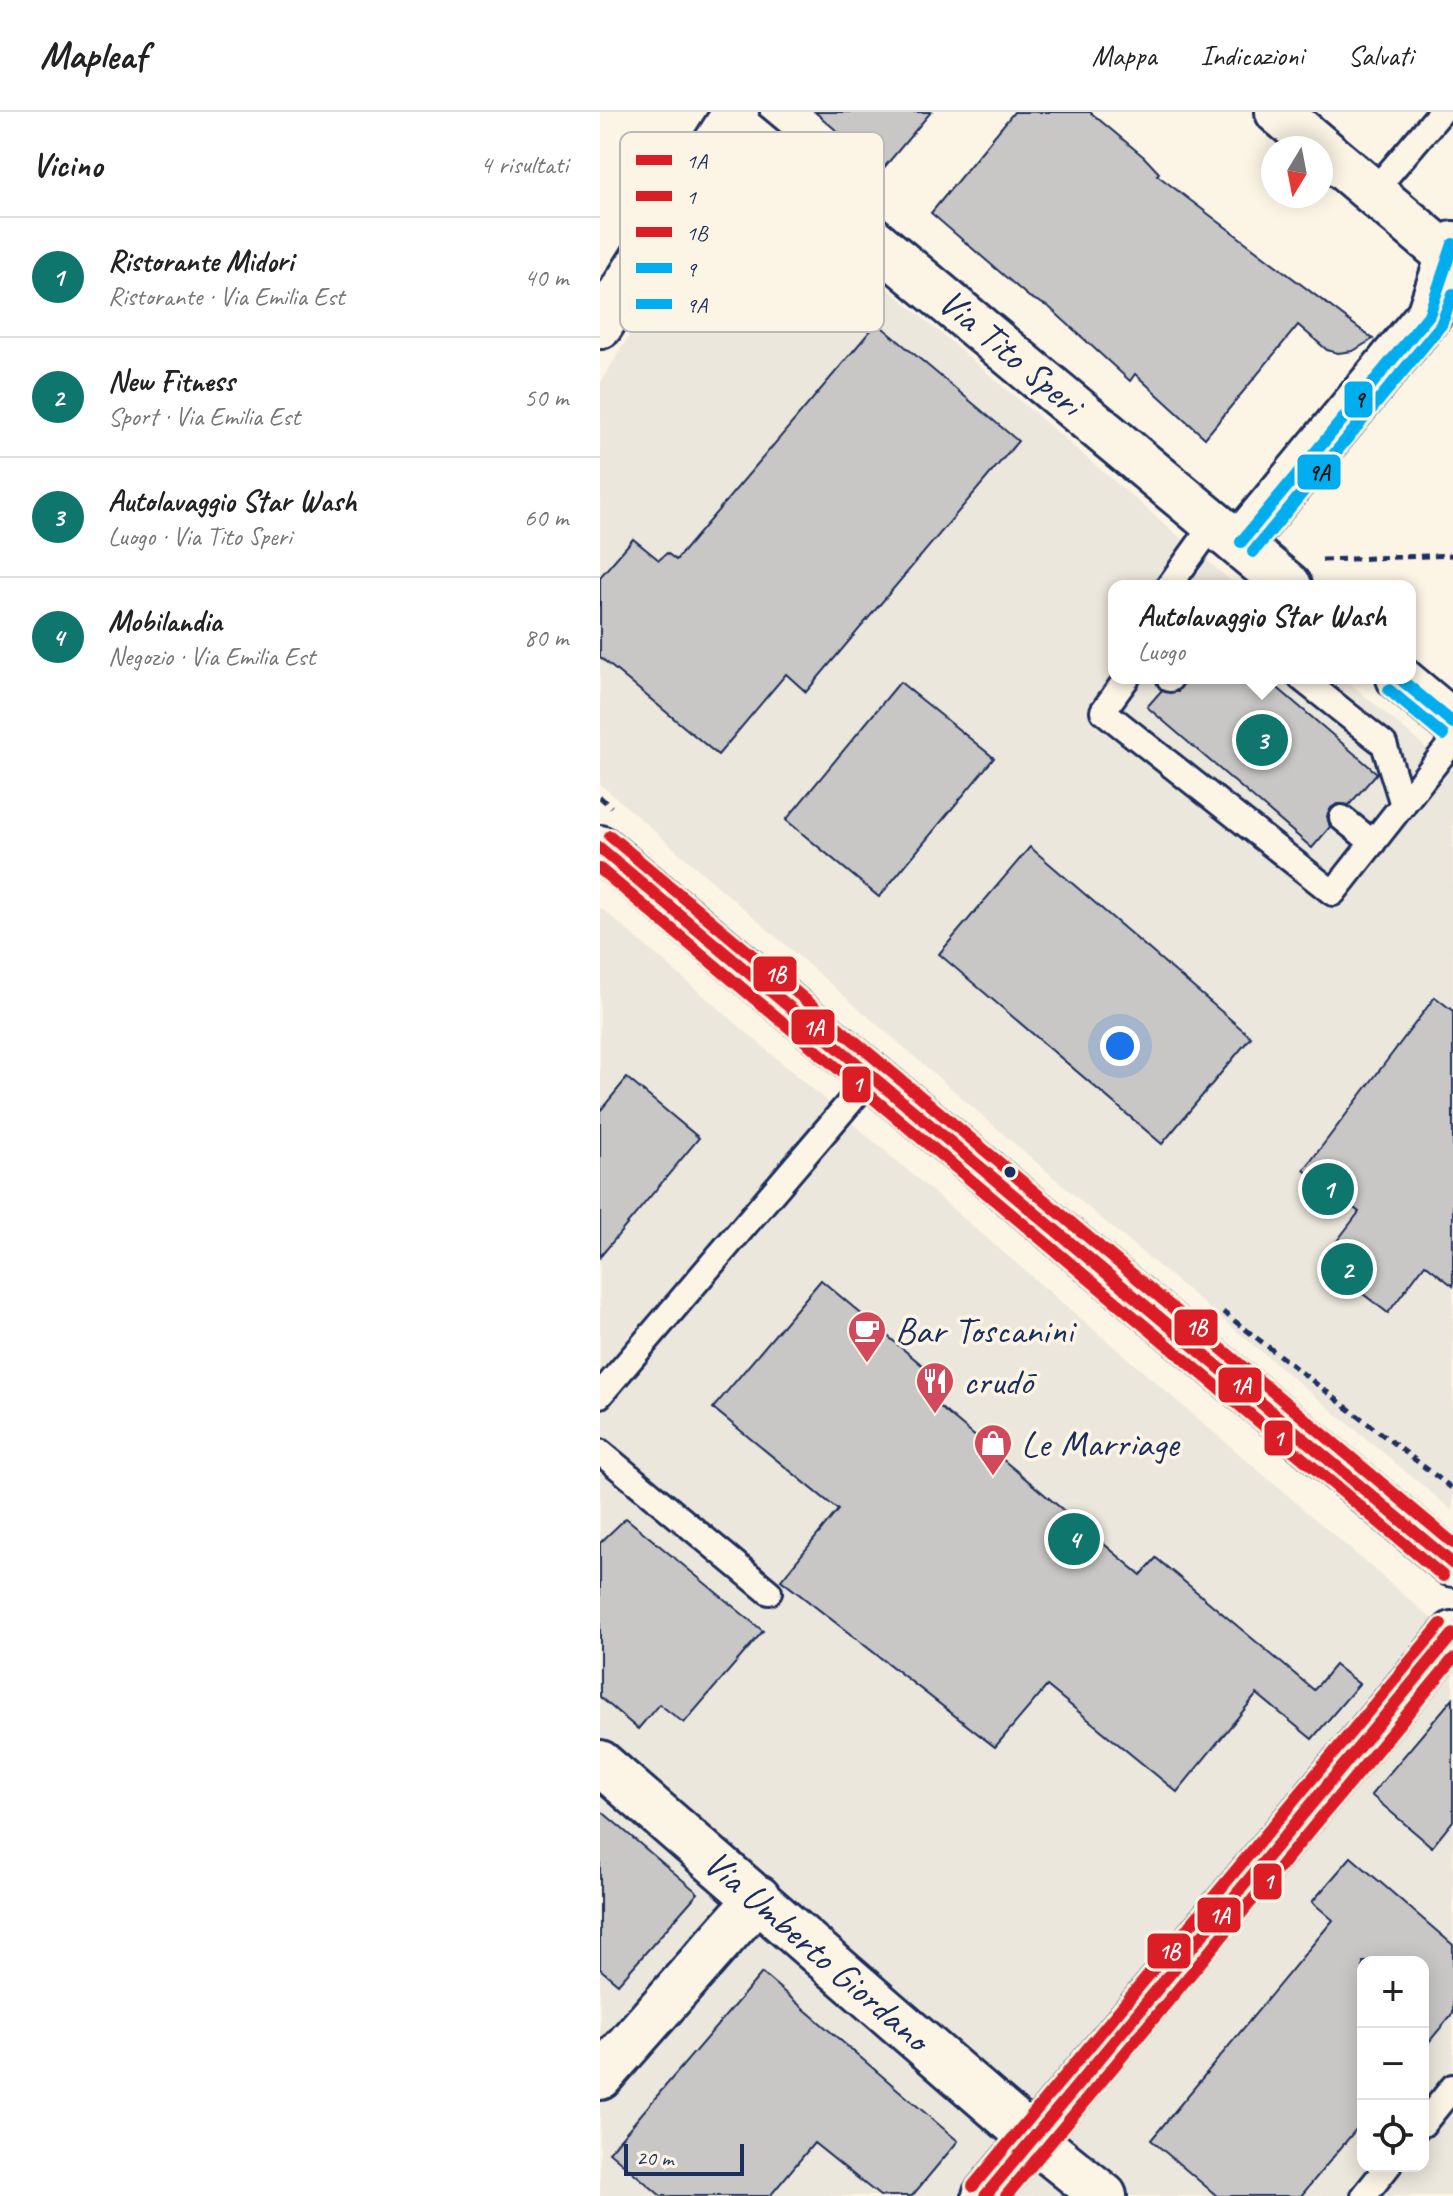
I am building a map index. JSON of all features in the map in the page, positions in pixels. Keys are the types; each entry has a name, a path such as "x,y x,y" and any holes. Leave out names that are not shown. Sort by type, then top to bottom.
{"street":[{"path":"1252,553 1429,315 1450,249 1373,192 1278,112"},
{"name":"Via Tito Speri","path":"733,116 752,132"},
{"name":"Via Tito Speri","path":"884,243 1252,553"},
{"path":"600,326 620,294"},
{"path":"1406,684 1453,723"},
{"path":"600,848 1453,1564"},
{"path":"985,2196 1453,1634"},
{"name":"Via Umberto Giordano","path":"600,1763 1033,2139 1104,2196"},
{"path":"600,2077 758,1898"}],"lane":[{"path":"1373,192 1441,112"},
{"path":"1184,580 1252,553"},
{"path":"1123,684 1103,711 1333,893 1453,741"},
{"path":"1309,684 1384,744 1403,805"},
{"path":"1342,818 1373,843"},
{"path":"600,1395 873,1075"},
{"path":"600,1452 769,1592"},
{"path":"1429,2117 1453,2087"},
{"path":"1364,2196 1383,2172"}],"path":[{"path":"1252,553 1453,555"}],"shaded area":[{"path":"884,285 1230,580 1108,580 1108,684 1351,684 1453,771 1453,1511 1091,1210 600,784 600,384 631,332 884,332"},
{"path":"600,907 1453,1637 1453,2196 600,2196"}],"building":[{"path":"815,112 931,112 884,168 884,132 838,132"},
{"path":"1014,112 1090,112 1144,157 1159,173 1157,175 1373,339 1353,351 1338,353 1327,350 1298,325 1205,438 1135,374 1130,381 1049,307 1029,297 931,213"},
{"path":"884,329 1018,441 806,692 786,674 718,755 600,657 600,577 633,539 659,560 667,553 676,560 869,332 884,332"},
{"path":"900,682 994,758 879,897 786,820"},
{"path":"1182,684 1273,684 1377,773 1349,805 1337,804 1331,808 1327,816 1330,827 1312,848 1147,707 1161,691 1178,692"},
{"path":"1030,847 1251,1037 1162,1144 939,954"},
{"path":"1435,997 1453,1011 1453,1286 1425,1264 1388,1313 1321,1262 1359,1212 1304,1170"},
{"path":"627,1078 699,1138 600,1257 600,1111"},
{"path":"821,1280 948,1387 935,1403 1141,1575 1156,1558 1314,1690 1335,1665 1359,1684 1312,1739 1257,1694 1177,1792 1047,1686 995,1747 781,1580 838,1510 713,1408"},
{"path":"626,1518 763,1631 684,1723 659,1704 638,1729 600,1697 600,1543"},
{"path":"1453,1698 1453,1821 1432,1847 1371,1795"},
{"path":"600,1810 698,1893 618,1984 600,1969"},
{"path":"1351,1857 1453,1945 1453,2013 1429,2042 1429,1956 1357,1956 1357,2128 1301,2196 1217,2196 1151,2140 1333,1920 1312,1902"},
{"path":"762,1973 958,2141 912,2196 880,2196 814,2143 770,2196 661,2196 609,2152"}],"transit line":[{"name":"9","path":"1241,542 1429,315 1453,244"},
{"name":"9A","path":"1253,552 1441,325 1453,294"},
{"name":"9","path":"1406,684 1453,723"},
{"name":"9A","path":"1389,690 1443,735"},
{"name":"1B","path":"610,836 1453,1543"},
{"name":"1A","path":"600,848 1453,1564"},
{"name":"1","path":"600,869 1443,1576"},
{"name":"1B","path":"973,2186 1441,1624"},
{"name":"1A","path":"985,2196 1453,1634"},
{"name":"1","path":"1006,2196 1453,1659"}],"place":[{"name":"Autolavaggio Star Wash","path":"1262,740"},
{"name":"Ristorante Midori","path":"1328,1189"},
{"name":"New Fitness","path":"1347,1269"},
{"name":"Bar Toscanini","path":"867,1364"},
{"name":"crudō","path":"935,1415"},
{"name":"Le Marriage","path":"993,1477"},
{"name":"Mobilandia","path":"1074,1539"}]}
